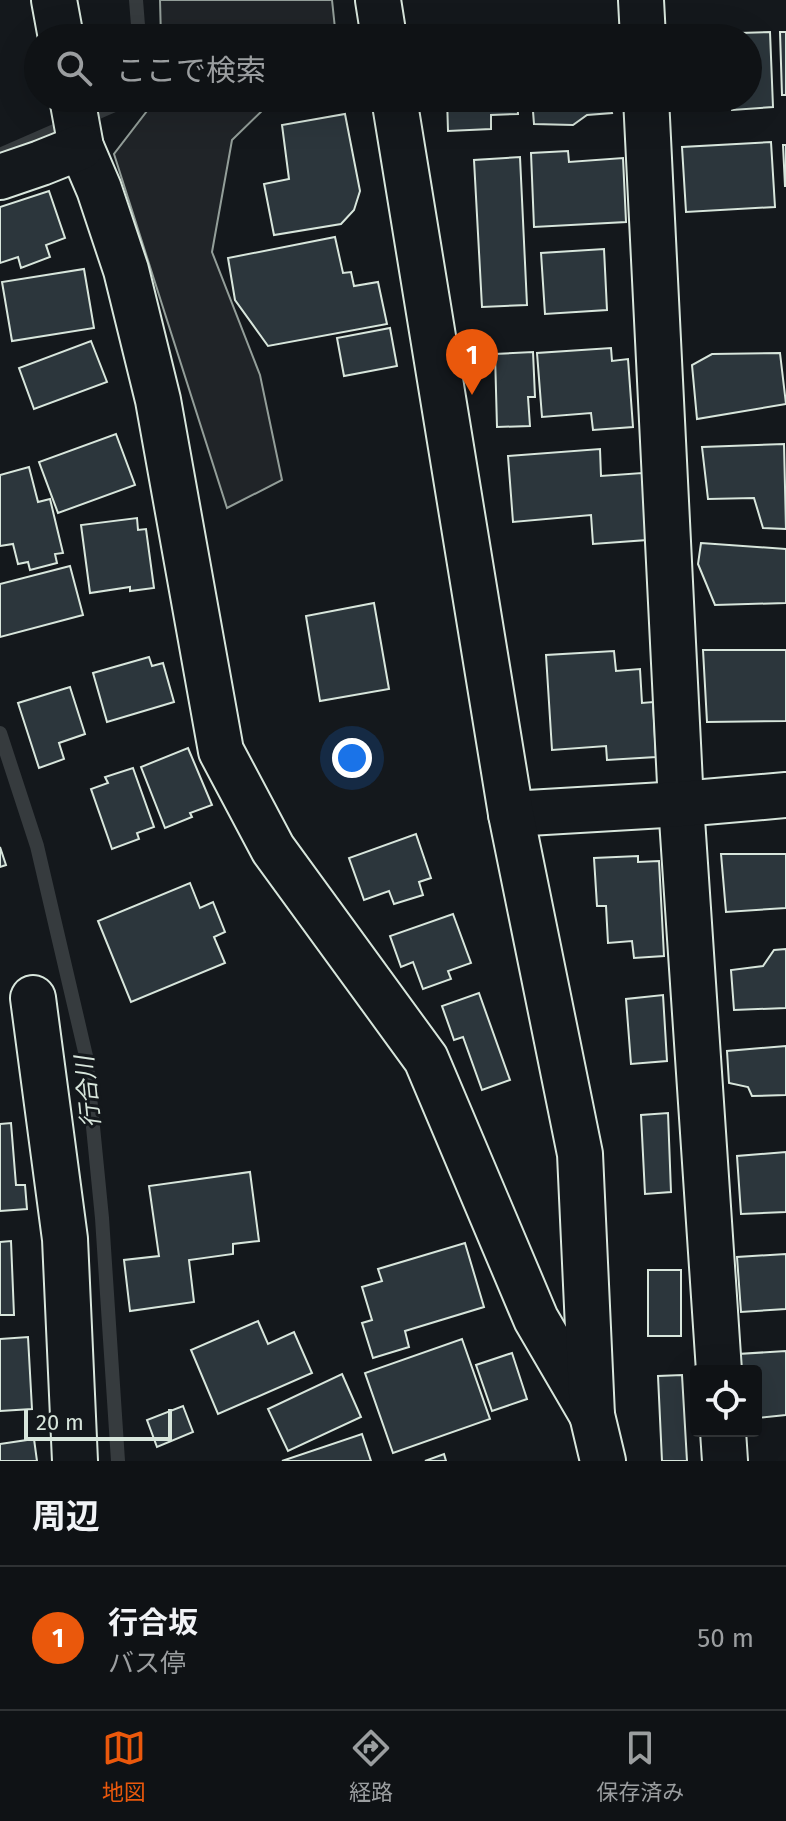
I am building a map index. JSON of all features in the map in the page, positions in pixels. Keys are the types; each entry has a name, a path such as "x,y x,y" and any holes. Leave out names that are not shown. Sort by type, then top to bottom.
{"street":[{"path":"54,0 58,24"},
{"path":"378,0 382,24"},
{"path":"641,0 642,24"},
{"path":"75,112 81,147 99,189 126,270 158,400 221,751 273,849 426,1059 536,1319 592,1415"},
{"path":"396,112 511,814 580,1154 592,1415 603,1461"},
{"path":"647,112 681,804 719,1365"},
{"path":"0,177 81,147"},
{"path":"511,814 786,795"},
{"path":"33,998 65,1239 75,1461"},
{"path":"723,1437 725,1461"}],"shaded area":[{"path":"160,0 332,0 335,24 161,24"},
{"path":"146,112 261,112 232,140 212,252 260,375 282,480 227,508 114,154"}],"building":[{"path":"762,32 770,32 773,107 762,108"},
{"path":"780,32 786,32 786,95 782,95"},
{"path":"447,112 518,112 491,115 491,129 448,131"},
{"path":"533,112 612,113 587,115 573,125 534,124"},
{"path":"345,114 360,191 354,210 341,224 274,235 264,184 289,179 282,125"},
{"path":"771,142 775,207 686,212 682,147"},
{"path":"783,145 786,145 786,186 785,186"},
{"path":"568,151 569,162 623,158 626,222 534,227 531,153"},
{"path":"520,157 527,305 482,307 474,160"},
{"path":"49,191 65,238 46,245 50,257 21,268 18,257 0,263 0,207"},
{"path":"335,237 343,273 351,272 354,286 378,282 387,324 268,346 235,300 228,258"},
{"path":"604,249 607,310 545,314 541,253"},
{"path":"84,269 94,328 12,341 2,282"},
{"path":"390,328 397,366 344,376 337,338"},
{"path":"91,341 107,382 34,409 19,368"},
{"path":"611,348 612,361 628,359 633,427 593,430 591,413 542,417 537,353"},
{"path":"533,352 535,397 528,397 530,426 497,427 495,354"},
{"path":"780,353 786,404 697,419 692,365 712,354"},
{"path":"116,434 135,485 58,513 39,462"},
{"path":"784,444 786,529 763,528 754,498 708,499 702,447"},
{"path":"600,449 601,476 642,473 647,540 593,544 591,515 513,522 508,456"},
{"path":"29,467 38,502 50,499 63,553 55,554 57,563 30,570 28,562 18,564 13,544 0,546 0,475"},
{"path":"137,518 138,530 146,529 154,588 130,591 130,587 90,593 81,525"},
{"path":"701,543 786,549 786,603 715,605 698,564"},
{"path":"70,566 83,615 0,637 0,584"},
{"path":"374,603 389,689 320,701 306,616"},
{"path":"703,650 786,650 786,721 707,722"},
{"path":"614,651 616,671 640,669 642,703 653,702 656,757 607,760 606,746 552,750 546,655"},
{"path":"149,657 152,666 163,663 174,702 107,722 93,673"},
{"path":"70,687 85,734 59,743 64,759 39,768 18,703"},
{"path":"188,748 212,805 190,813 192,817 165,828 141,767"},
{"path":"133,768 154,827 137,833 139,839 112,849 91,789 108,783 105,777"},
{"path":"416,834 431,878 419,882 423,895 394,904 389,891 364,900 349,858"},
{"path":"0,847 6,865 0,867"},
{"path":"721,854 786,854 786,908 726,912"},
{"path":"638,856 638,862 659,861 664,956 634,958 632,941 608,943 606,906 597,906 594,858"},
{"path":"190,883 200,908 213,902 225,932 214,937 225,963 131,1002 98,921"},
{"path":"453,914 471,963 448,971 451,979 423,989 413,962 401,967 390,936"},
{"path":"786,949 786,1008 734,1010 731,970 763,966 774,950"},
{"path":"479,993 510,1080 482,1090 463,1037 454,1040 442,1006"},
{"path":"663,995 667,1061 631,1064 626,999"},
{"path":"786,1046 786,1095 752,1096 748,1087 729,1083 727,1051"},
{"path":"668,1113 671,1192 645,1194 641,1115"},
{"path":"11,1123 16,1185 25,1185 27,1209 0,1211 0,1124"},
{"path":"786,1152 786,1212 741,1214 737,1156"},
{"path":"250,1172 259,1241 233,1244 233,1254 189,1260 194,1302 130,1311 124,1260 159,1256 149,1186"},
{"path":"11,1241 14,1315 0,1315 0,1242"},
{"path":"465,1243 484,1307 405,1331 409,1347 373,1358 362,1323 372,1320 362,1287 382,1281 378,1269"},
{"path":"786,1254 786,1309 741,1312 737,1257"},
{"path":"648,1270 681,1270 681,1336 648,1336"},
{"path":"258,1321 268,1344 294,1332 312,1373 218,1414 191,1350"},
{"path":"28,1337 32,1409 0,1411 0,1339"},
{"path":"462,1339 490,1419 393,1453 365,1373"},
{"path":"786,1351 786,1415 762,1417 762,1365 739,1365 738,1354"},
{"path":"512,1353 527,1399 492,1411 476,1365"},
{"path":"342,1374 361,1417 288,1451 268,1409"},
{"path":"682,1375 687,1461 662,1461 658,1376"},
{"path":"183,1406 193,1432 157,1447 147,1420"},
{"path":"362,1434 371,1461 282,1461"},
{"path":"34,1439 37,1461 0,1461 0,1444"},
{"path":"444,1454 446,1461 425,1461"}],"waterway":[{"name":"行合川","path":"136,0 138,24"},
{"name":"行合川","path":"0,155 98,112"},
{"name":"行合川","path":"0,733 37,846 86,1056 102,1218 118,1461"}],"place":[{"name":"行合坂","path":"472,395"}]}
